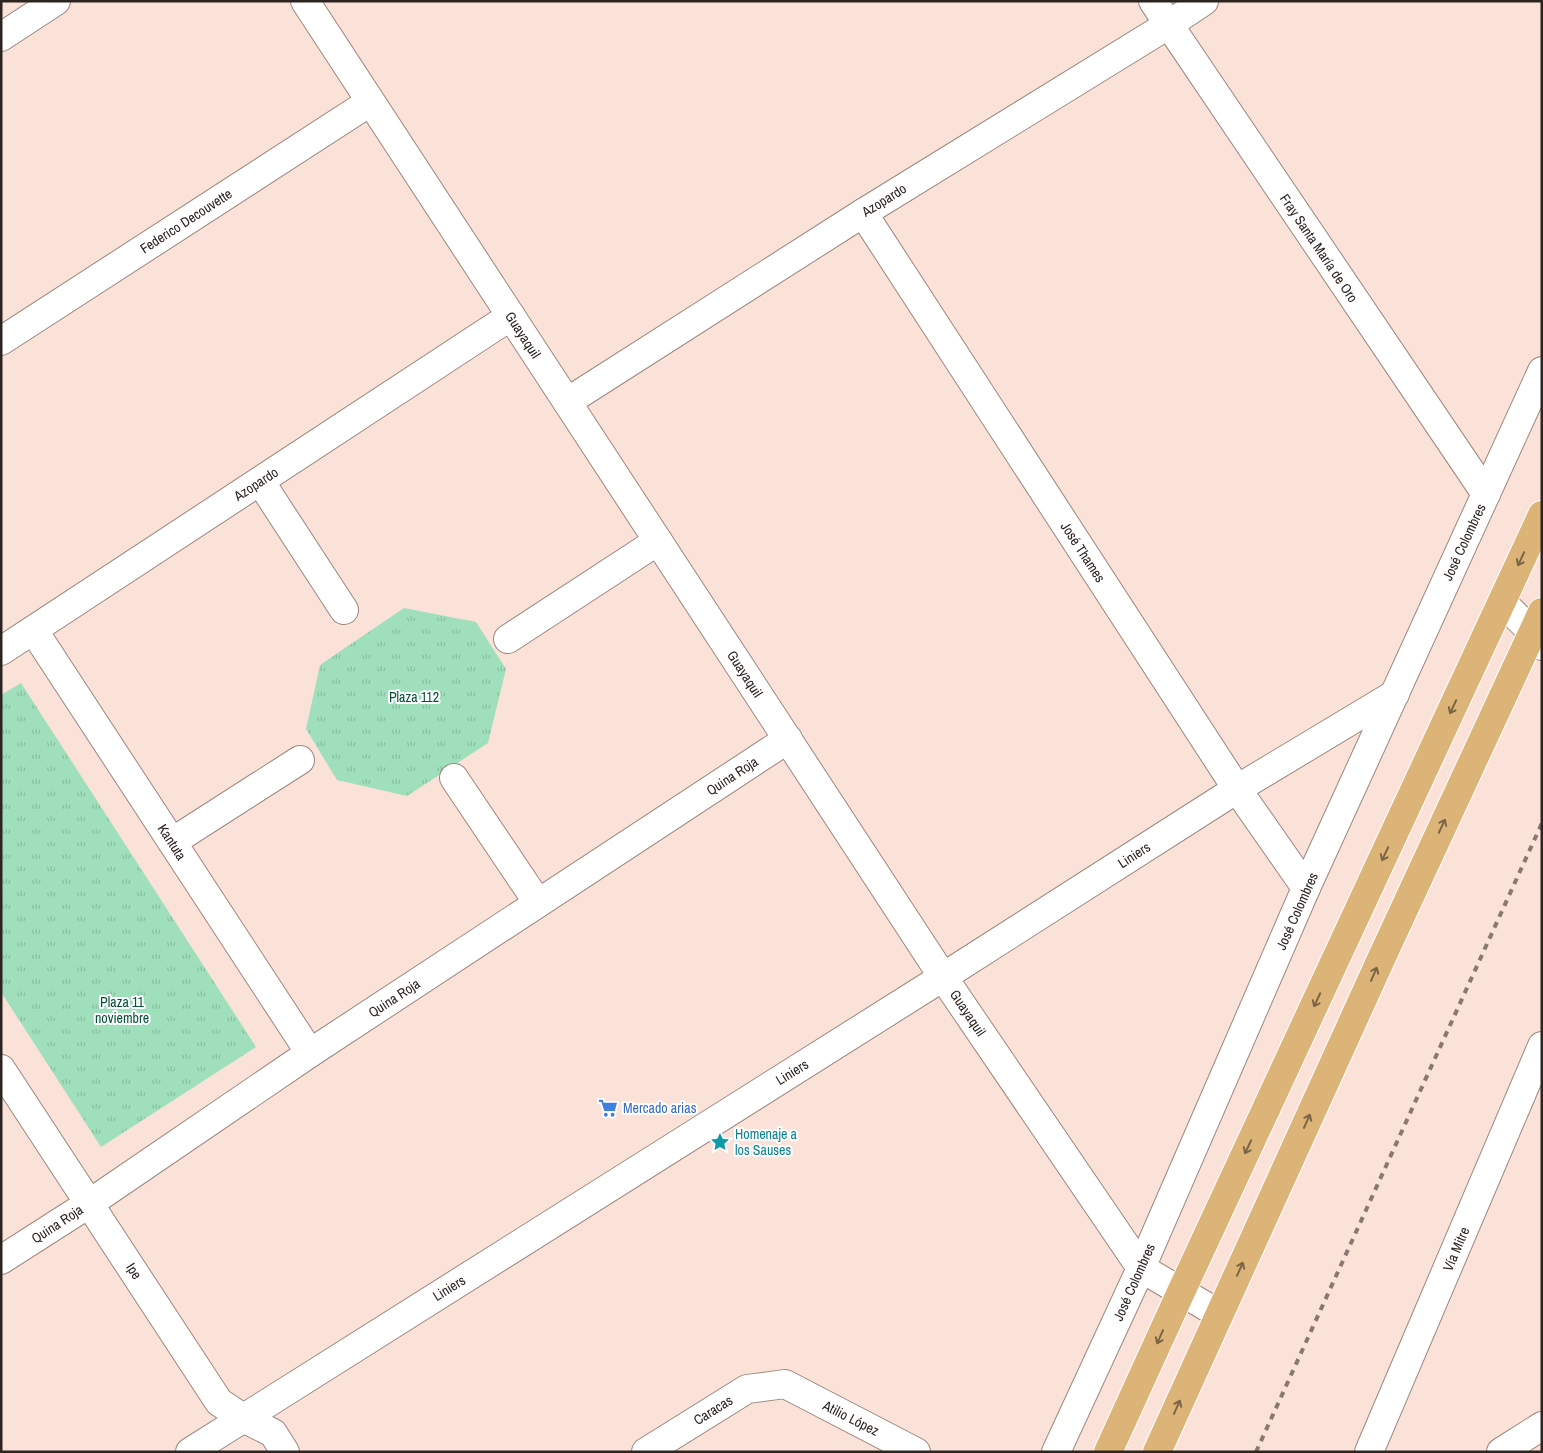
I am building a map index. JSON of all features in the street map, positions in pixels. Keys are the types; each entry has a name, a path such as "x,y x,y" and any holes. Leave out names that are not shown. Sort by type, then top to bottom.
{"main road":[{"path":"1108,1452 1180,1292 1542,515"},
{"path":"1157,1452 1382,957 1539,630"}],"street":[{"path":"1,36 56,1"},
{"name":"Guayaquil","path":"305,1 944,977 1141,1268 1219,1314"},
{"name":"Fray Santa María de Oro","path":"1153,1 1486,494"},
{"name":"Azopardo","path":"567,402 863,213 1204,1"},
{"name":"Federico Decouvette","path":"1,341 370,102"},
{"name":"José Thames","path":"863,213 1237,789 1306,888"},
{"name":"Azopardo","path":"1,651 511,316"},
{"name":"José Colombres","path":"1056,1452 1141,1268 1306,888 1542,371"},
{"path":"260,481 344,610"},
{"path":"508,639 658,541"},
{"path":"1502,602 1539,630"},
{"name":"Kantuta","path":"34,631 310,1053"},
{"name":"Liniers","path":"190,1452 944,977 1237,789 1395,694"},
{"name":"Quina Roja","path":"1,1260 90,1203 310,1053 788,739"},
{"path":"172,842 300,760"},
{"path":"454,778 538,903"},
{"name":"Vía Mitre","path":"1369,1452 1542,1046"},
{"name":"Ipe","path":"1,1069 219,1402 243,1418 273,1433 285,1452"},
{"name":"Caracas","path":"646,1452 746,1389 785,1384"},
{"name":"Atilio López","path":"785,1384 916,1452"},
{"path":"1501,1452 1542,1426"}],"green space":[{"name":"Plaza 112","path":"404,608 476,622 506,669 488,743 407,796 337,780 306,729 320,665"},
{"name":"Plaza 11 noviembre","path":"21,683 256,1047 101,1147 1,992 1,695"}],"railway":[{"path":"1256,1452 1542,823"}],"place":[{"name":"Mercado arias","path":"608,1108"},
{"name":"Homenaje a los Sauses","path":"720,1142"}]}
